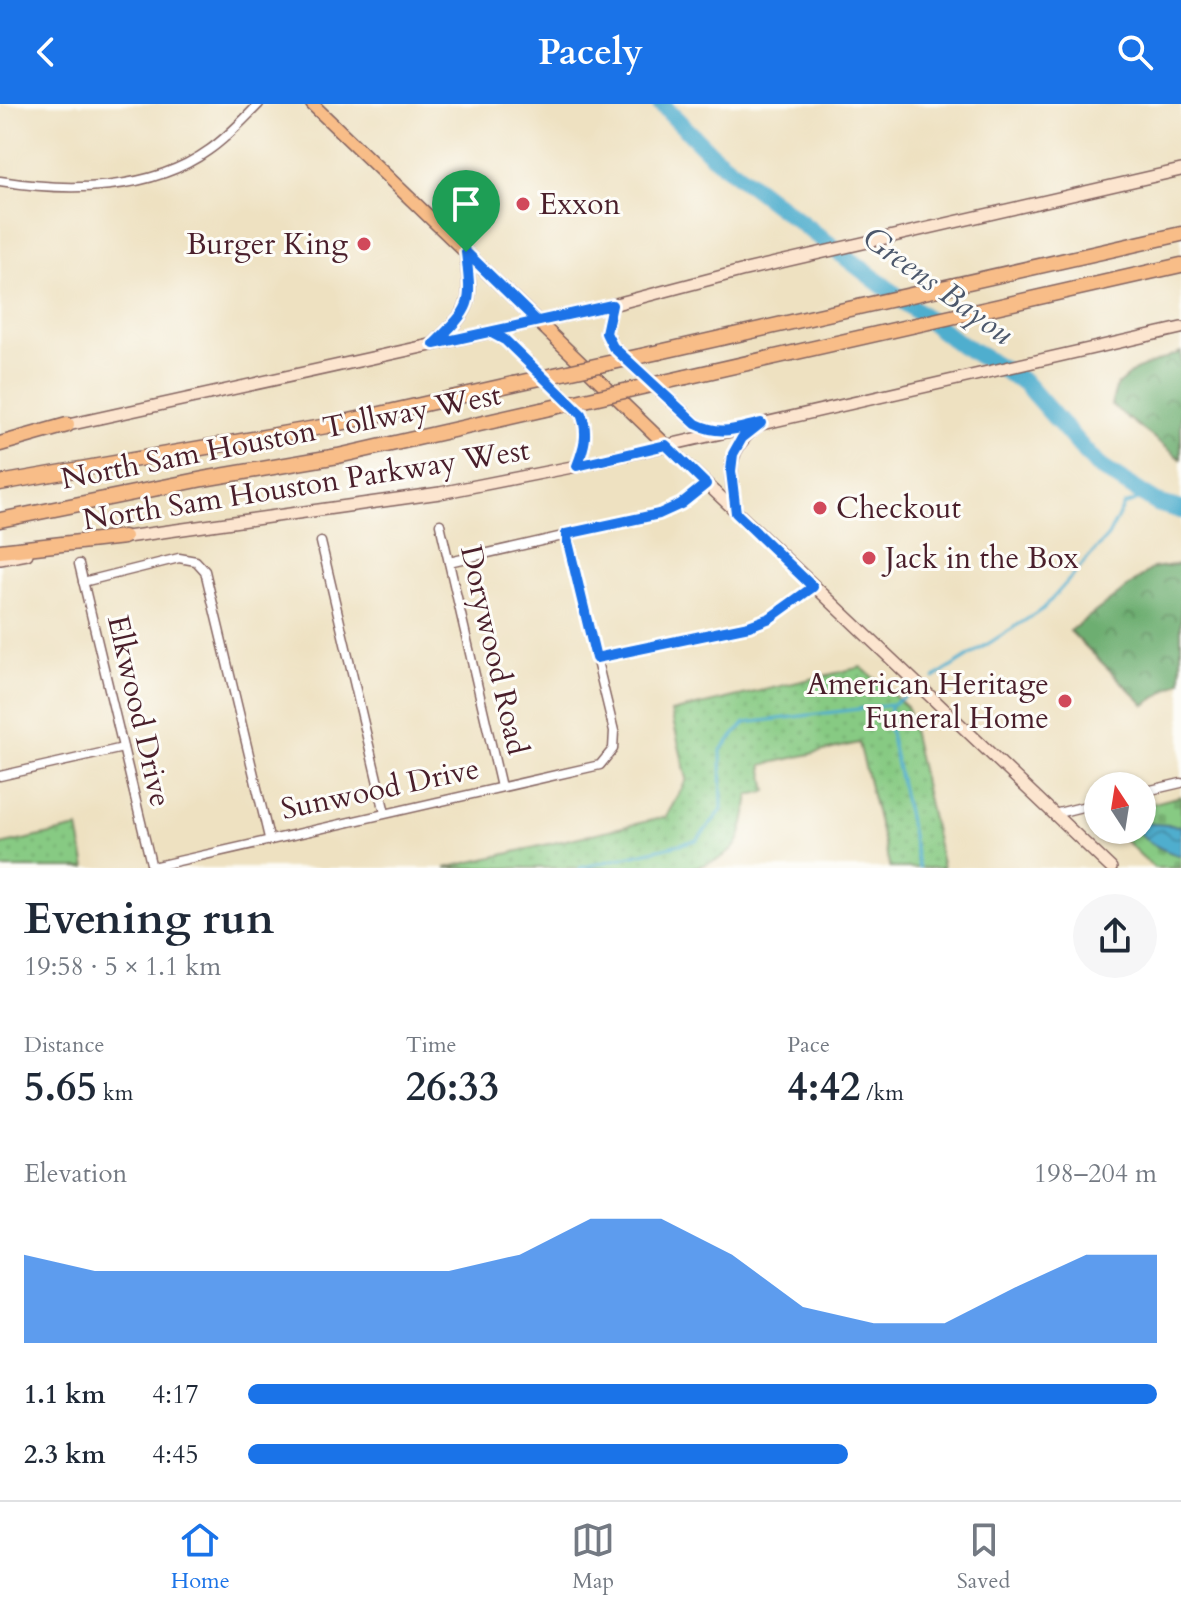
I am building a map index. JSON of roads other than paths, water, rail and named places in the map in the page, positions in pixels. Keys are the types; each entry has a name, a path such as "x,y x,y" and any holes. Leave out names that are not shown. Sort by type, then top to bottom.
{"highway":[{"name":"North Sam Houston Tollway West","path":"0,483 327,426 1181,234"},
{"name":"North Sam Houston Tollway West","path":"0,520 203,479 338,456 1181,265"},
{"path":"0,442 67,425"},
{"path":"0,551 124,537"}],"main road":[{"path":"312,104 813,587 1111,868"},
{"path":"67,425 612,305 741,271 1181,170"},
{"path":"434,344 462,316 468,305 466,252"},
{"path":"612,305 606,333 613,347 696,424 721,432"},
{"name":"North Sam Houston Parkway West","path":"0,559 124,537 411,498 577,466 1181,328"},
{"path":"490,332 505,340 581,414 586,426 584,448 577,466"},
{"path":"736,513 731,471 733,454 742,438 761,423"}],"street":[{"path":"0,181 76,188 114,184 168,172 209,151 259,104"},
{"path":"449,562 659,514 681,504 706,484"},
{"name":"Dorywood Road","path":"440,524 501,787"},
{"path":"566,534 596,658 749,626 770,618 813,587"},
{"path":"321,542 385,813"},
{"path":"83,582 179,558 196,561 205,571 269,838"},
{"name":"Elkwood Drive","path":"79,564 152,867"},
{"name":"Sunwood Drive","path":"152,867 600,765 613,749 614,731 596,658"},
{"path":"1,773 123,748"},
{"path":"1156,789 1181,783"},
{"path":"1054,814 1084,806"}],"water":[{"path":"1156,824 1181,826 1181,856 1154,844"}],"waterway":[{"name":"Greens Bayou","path":"661,104 712,155 957,342 1024,382 1097,465 1157,503 1181,510"},
{"path":"934,678 1043,609 1108,536 1124,505 1147,497"},
{"path":"580,868 697,840 722,810 721,750 745,723 891,705 907,695"},
{"path":"890,707 888,723 919,868"}],"place":[{"name":"Exxon","path":"523,204"},
{"name":"Burger King","path":"364,244"},
{"name":"Checkout","path":"820,508"},
{"name":"Jack in the Box","path":"869,558"},
{"name":"American Heritage Funeral Home","path":"1065,701"}]}
